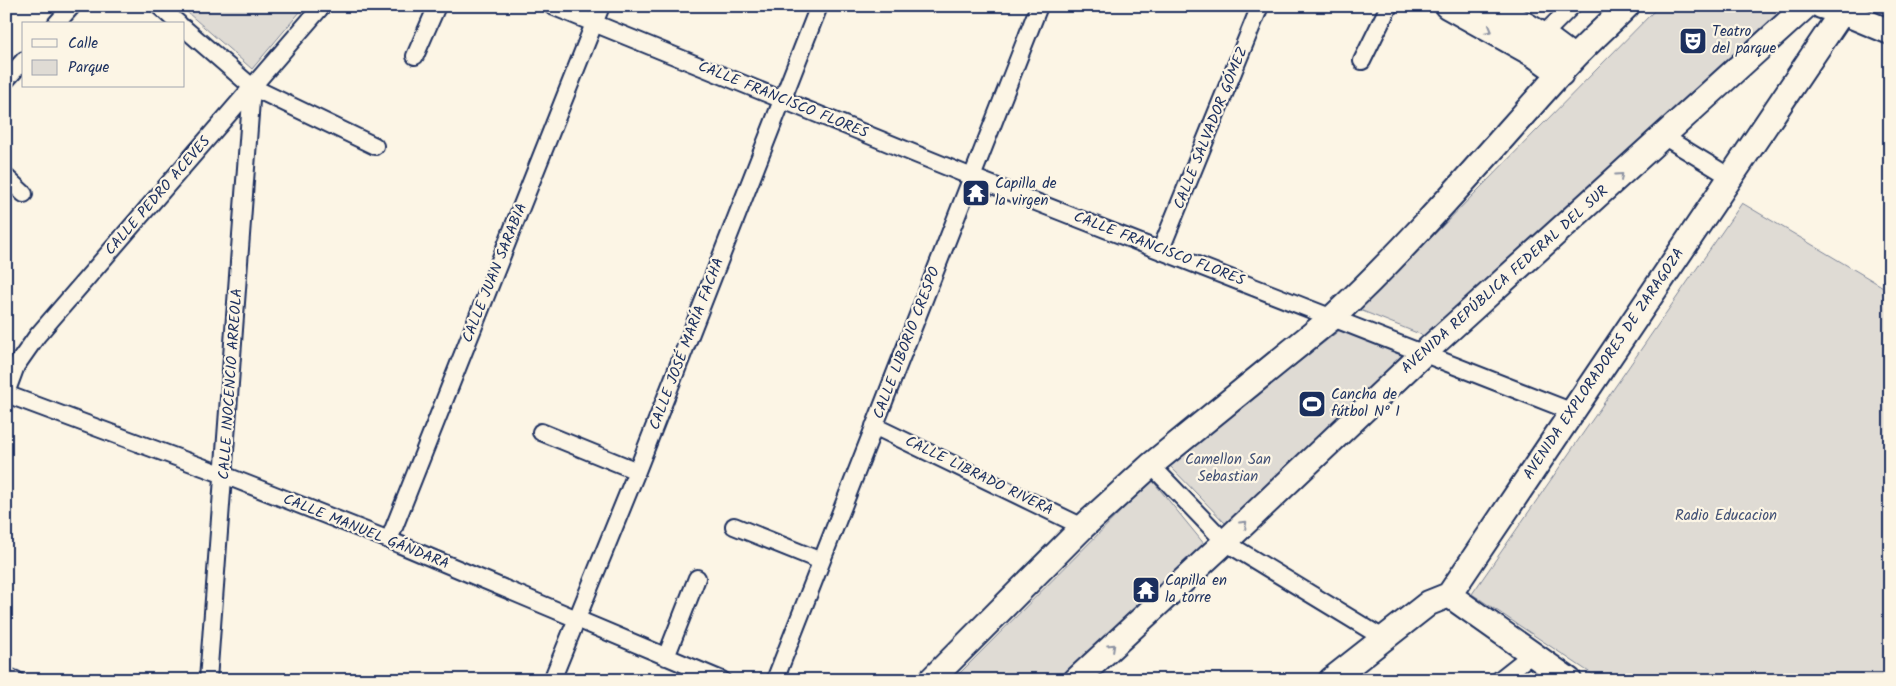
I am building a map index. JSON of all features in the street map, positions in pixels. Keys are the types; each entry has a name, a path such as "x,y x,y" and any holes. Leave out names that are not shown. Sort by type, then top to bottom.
{"street":[{"path":"58,22 72,6"},
{"path":"159,6 177,22"},
{"name":"CALLE PEDRO ACEVES","path":"6,394 16,366 37,336 322,6"},
{"path":"414,56 437,6"},
{"name":"CALLE FRANCISCO FLORES","path":"552,6 972,177 1161,249 1573,412"},
{"name":"CALLE JUAN SARABIA","path":"389,540 601,6"},
{"name":"CALLE JOSÉ MARÍA FACHA","path":"552,680 638,471 819,6"},
{"name":"CALLE LIBORIO CRESPO","path":"775,680 1039,6"},
{"name":"CALLE SALVADOR GÓMEZ","path":"1161,249 1260,6"},
{"path":"1362,60 1389,6"},
{"path":"1494,6 1567,66"},
{"path":"1538,44 1572,6"},
{"path":"931,680 1083,527 1151,465 1332,318 1357,295 1442,207 1567,66 1627,6"},
{"name":"AVENIDA REPÚBLICA FEDERAL DEL SUR","path":"1076,680 1424,353 1806,6"},
{"path":"1453,8 1538,44"},
{"path":"1831,9 1890,32"},
{"name":"AVENIDA EXPLORADORES DE ZARAGOZA","path":"1449,595 1730,177 1831,9"},
{"path":"185,29 252,88 375,146"},
{"path":"6,80 22,62"},
{"name":"CALLE INOCENCIO ARREOLA","path":"208,680 252,88"},
{"path":"1663,136 1730,177"},
{"path":"6,177 24,194"},
{"name":"CALLE MANUEL GÁNDARA","path":"6,394 224,475 389,540 722,680"},
{"name":"CALLE LIBRADO RIVERA","path":"874,426 1083,527"},
{"path":"541,432 638,471"},
{"path":"1151,465 1225,542 1383,638"},
{"path":"734,526 821,561"},
{"path":"666,657 697,578"},
{"path":"1330,680 1429,603 1449,595 1569,680"},
{"path":"1500,680 1532,654"},
{"path":"6,676 16,680"}],"green space":[{"path":"180,6 305,6 252,69"},
{"path":"1659,6 1783,6 1792,11 1432,339 1360,310"},
{"name":"Radio Educacion","path":"1742,203 1890,291 1890,680 1601,680 1472,594"},
{"name":"Camellon San Sebastian","path":"1341,329 1413,360 1227,525 1169,465"},
{"path":"1152,480 1205,545 1061,680 953,680"}],"place":[{"name":"Teatro del parque","path":"1693,41"},
{"name":"Capilla de la virgen","path":"976,193"},
{"name":"Cancha de fútbol N° 1","path":"1312,404"},
{"name":"Capilla en la torre","path":"1146,590"}]}
